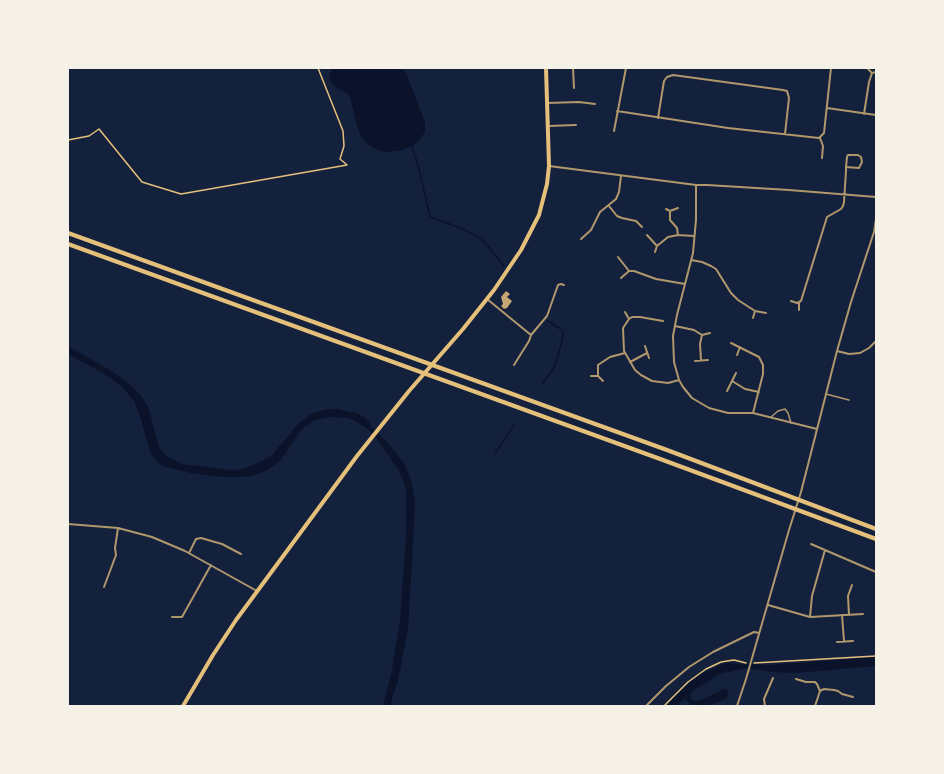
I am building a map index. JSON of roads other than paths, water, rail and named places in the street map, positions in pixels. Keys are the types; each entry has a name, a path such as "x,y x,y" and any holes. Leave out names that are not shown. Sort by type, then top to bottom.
{"highway":[{"path":"68,233 784,493 876,529"},
{"path":"68,244 876,539"}],"main road":[{"path":"183,706 236,620 357,456 409,391 454,340 509,269 539,215 547,184 549,166 546,68"}],"street":[{"path":"573,68 574,88"},
{"path":"614,130 626,68"},
{"path":"617,111 728,129 816,139 824,133 831,68"},
{"path":"868,69 872,73"},
{"path":"872,73 876,72"},
{"path":"864,114 872,73"},
{"path":"658,118 664,81 670,75 783,90 789,98 785,135"},
{"path":"547,103 595,104"},
{"path":"827,108 876,115"},
{"path":"548,126 576,125"},
{"path":"820,138 823,146 822,158"},
{"path":"799,310 799,303 827,217 841,209 844,201 846,167 848,155 861,157 862,162 859,168 846,167"},
{"path":"549,166 696,185 844,193 876,197"},
{"path":"581,239 589,233 600,212 609,206 618,195 621,176"},
{"path":"696,185 696,219 691,260 675,326 673,347 679,380 692,398 709,408 728,413 753,413 817,429"},
{"path":"609,206 617,216 636,221 642,227"},
{"path":"678,208 668,210 670,220 678,235"},
{"path":"737,706 801,492 825,394 876,219"},
{"path":"647,235 657,246"},
{"path":"655,252 657,246 668,237 694,236"},
{"path":"618,257 628,271"},
{"path":"691,260 702,262 716,269 738,300 755,311 766,313"},
{"path":"621,278 628,271 634,271 656,279 685,284"},
{"path":"514,365 531,335 547,316 558,285 564,285"},
{"path":"487,299 531,335"},
{"path":"790,301 799,303"},
{"path":"753,318 755,311"},
{"path":"625,312 629,319"},
{"path":"663,321 640,317 629,319 624,323 622,333 625,353 641,375 652,381 668,383 679,380"},
{"path":"652,326 653,320"},
{"path":"675,326 694,330 702,335 710,333"},
{"path":"701,360 702,335"},
{"path":"837,351 849,354 860,352 869,348 876,341"},
{"path":"731,343 759,357 762,361 764,369 753,413"},
{"path":"645,346 649,358"},
{"path":"737,355 740,347"},
{"path":"598,376 598,365 610,357 625,353"},
{"path":"630,362 647,353"},
{"path":"695,361 708,360"},
{"path":"727,391 736,373"},
{"path":"591,376 598,376 603,381"},
{"path":"732,381 745,389 759,392"},
{"path":"68,524 118,528 142,533 189,553 258,591"},
{"path":"104,585 116,555 118,528"},
{"path":"189,553 196,539 201,538 222,544 240,554"},
{"path":"812,544 876,572"},
{"path":"810,617 812,596 825,550"},
{"path":"172,616 182,617 211,565"},
{"path":"849,615 848,596 852,585"},
{"path":"768,605 810,617 863,614"},
{"path":"842,615 844,641"},
{"path":"646,706 681,673 712,652 754,632 760,633"},
{"path":"837,642 853,641"},
{"path":"765,706 764,699 773,678"},
{"path":"796,679 815,682 820,689 815,706"},
{"path":"820,692 824,689 834,690 853,698"}],"lane":[{"path":"825,394 849,400"},
{"path":"771,417 778,411 785,410 789,413 791,423"}],"water":[{"path":"332,68 401,68 406,73 425,122 425,131 421,139 402,150 387,152 377,150 367,144 357,126 350,97 336,88 329,78"},
{"path":"68,346 121,377 138,392 148,406 159,447 166,456 182,464 232,470 243,469 272,455 298,424 311,414 327,409 337,409 357,413 366,418 405,465 411,480 415,502 408,628 391,706 383,706 392,670 400,620 406,535 406,491 397,468 370,431 347,418 330,417 316,420 299,433 281,460 266,471 252,476 220,477 165,467 158,463 150,452 134,401 121,386 103,373 68,354"},
{"path":"876,657 876,666 796,673 748,668 719,674 692,692 690,696 696,701 727,689 729,694 726,699 707,706 689,706 689,702 684,699 677,706 666,706 700,674 726,663 767,665"}],"waterway":[{"path":"412,146 430,217 461,228 482,239 504,266"},
{"path":"543,383 555,366 563,337 563,332 548,321"},
{"path":"495,454 514,425"}]}
